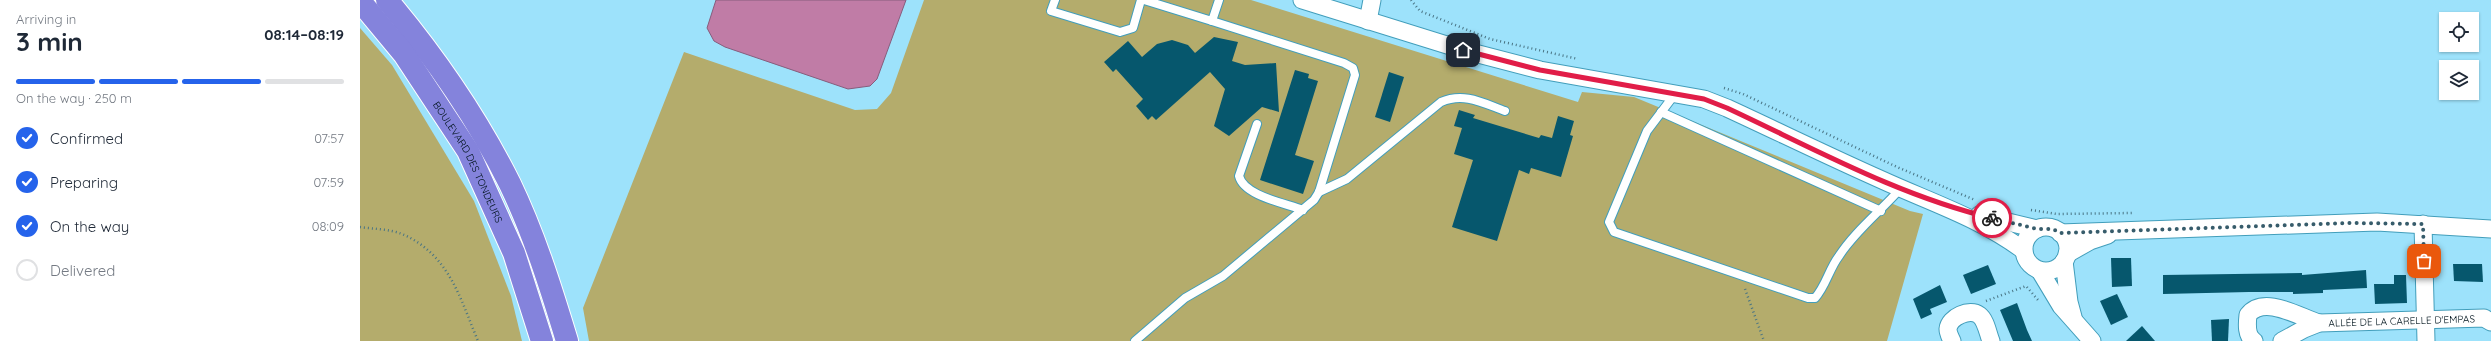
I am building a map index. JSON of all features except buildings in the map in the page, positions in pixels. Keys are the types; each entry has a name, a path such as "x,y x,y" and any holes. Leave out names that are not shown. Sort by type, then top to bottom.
{"highway":[{"path":"387,0 413,30 461,98 510,185 550,284 567,341"},
{"name":"BOULEVARD DES TONDEURS","path":"360,1 404,54 468,151 514,253 542,341"}],"street":[{"path":"1302,0 1463,50 1540,70 1704,99 1951,209 2002,234 2023,250 2028,263 2040,270 2049,271 2058,268 2066,257 2090,241 2119,232"},
{"path":"1368,20 1372,0"},
{"path":"1951,209 2037,229"},
{"path":"2023,250 2030,234 2037,229 2045,227 2060,233 2091,230 2119,232 2352,223 2423,224 2491,229"},
{"path":"2423,224 2426,341"},
{"path":"2060,233 2065,239 2069,302 2075,321"},
{"path":"2040,270 2061,306 2092,341"},
{"name":"ALLÉE DE LA CARELLE D'EMPAS","path":"2254,341 2249,335 2247,321 2248,315 2256,309 2284,308 2319,323"},
{"path":"1952,341 1948,329 1953,319 1974,313 1982,318 1991,341"},
{"name":"ALLÉE DE LA CARELLE D'EMPAS","path":"2282,341 2319,323 2489,318"}],"lane":[{"path":"1054,0 1052,11 1120,32 1133,28 1141,0"},
{"path":"1135,341 1185,298 1223,276 1314,200 1319,192 1355,75 1353,68 1344,63 1144,0"},
{"path":"1212,22 1219,0"},
{"path":"1675,94 1660,112 1648,131 1612,216 1610,228 1614,232 1808,298 1815,298 1821,292 1838,256 1854,236 1881,211 1901,188"},
{"path":"1319,192 1347,179 1441,102 1453,97 1468,98 1505,110"},
{"path":"1660,112 1881,211"},
{"path":"1257,124 1239,176 1241,183 1248,190 1303,210"}],"path":[{"path":"1411,0 1420,11 1490,39 1586,61"},
{"path":"1722,88 1743,94 1897,167 1979,201"},
{"path":"2026,209 2056,214 2135,213"},
{"path":"360,227 402,234 437,256 451,277 478,341"},
{"path":"1740,275 1764,341"},
{"path":"1974,313 1985,302 2026,286 2041,304"}],"shaded area":[{"path":"716,0 906,0 877,79 870,86 848,89 725,47 714,41 707,28"},
{"path":"924,0 1251,0 1578,102 1582,92 1634,97 1910,211 1923,214 1887,341 589,341 583,308 684,52 855,110 877,109 891,93"},
{"path":"360,28 392,65 474,201 511,296 522,341 360,341"}],"way so far":[{"path":"1992,218 2037,229 2045,227 2060,233 2091,230 2119,232 2386,222 2423,224 2424,261"}],"route":[{"path":"1463,50 1540,70 1704,99 1727,108 1883,181 1951,209 1992,218"}]}
